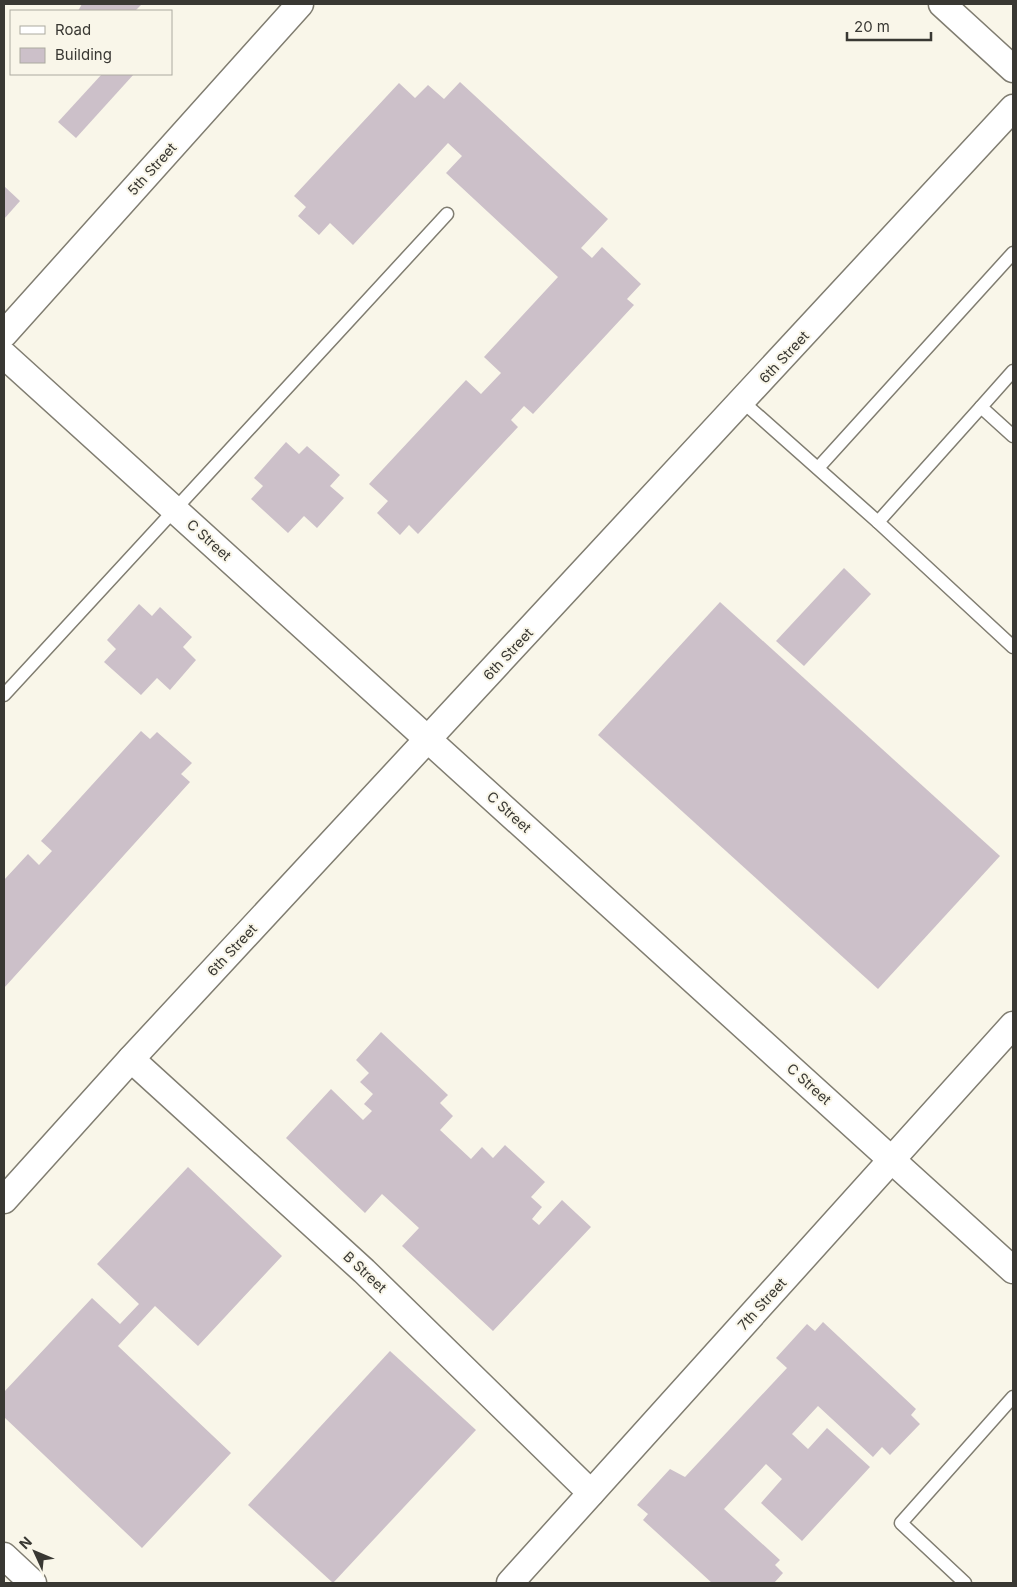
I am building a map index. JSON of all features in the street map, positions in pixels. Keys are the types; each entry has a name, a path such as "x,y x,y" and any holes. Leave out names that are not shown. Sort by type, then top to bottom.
{"street":[{"name":"5th Street","path":"4,334 300,4"},
{"path":"942,4 1013,69"},
{"name":"6th Street","path":"4,1200 130,1059 1013,108"},
{"name":"C Street","path":"4,355 1013,1270"},
{"name":"7th Street","path":"510,1583 1013,1025"},
{"name":"B Street","path":"130,1059 364,1271 591,1494"},
{"path":"4,1556 32,1583"}],"lane":[{"path":"4,694 447,214"},
{"path":"818,468 1013,253"},
{"path":"878,522 1013,371"},
{"path":"742,402 878,522 1013,647"},
{"path":"981,407 1013,436"},
{"path":"965,1583 901,1523 1013,1397"}],"building":[{"path":"82,4 142,4 136,10 79,10"},
{"path":"101,75 133,75 76,138 58,122"},
{"path":"460,82 608,219 581,248 592,258 602,247 641,284 627,299 634,305 533,414 524,406 511,420 518,427 418,534 409,525 400,535 377,513 388,501 369,484 466,380 481,394 501,373 484,357 558,277 446,173 462,156 448,143 353,245 330,223 319,235 298,216 306,207 294,196 399,83 415,98 428,85 444,99"},
{"path":"4,186 20,201 4,219"},
{"path":"286,442 299,454 307,446 340,475 330,486 344,498 317,528 304,516 288,533 251,499 263,486 254,478"},
{"path":"844,568 871,594 804,666 776,641"},
{"path":"720,602 1000,856 878,989 598,735"},
{"path":"139,604 152,616 160,607 192,637 183,647 196,660 170,690 157,678 141,695 104,662 116,649 107,640"},
{"path":"141,731 150,739 157,732 192,763 181,774 190,782 4,988 4,880 28,854 39,865 52,851 41,841"},
{"path":"381,1032 448,1095 440,1103 453,1116 440,1130 471,1159 482,1147 493,1158 505,1145 545,1182 531,1197 542,1207 532,1219 539,1225 562,1200 591,1227 493,1331 402,1246 419,1228 382,1194 365,1213 286,1138 331,1089 363,1120 372,1111 364,1104 373,1094 360,1082 369,1073 356,1060"},
{"path":"188,1167 282,1256 198,1346 155,1306 118,1346 231,1453 142,1548 4,1417 4,1392 92,1298 120,1324 139,1304 97,1264"},
{"path":"823,1322 916,1409 911,1415 920,1424 890,1455 882,1447 873,1457 818,1406 792,1434 808,1449 827,1428 870,1467 802,1541 761,1503 782,1479 766,1464 724,1509 780,1560 775,1565 783,1573 774,1583 712,1583 643,1520 648,1514 637,1505 670,1469 685,1477 787,1368 776,1358 807,1324 815,1331"},
{"path":"390,1351 476,1430 333,1583 248,1505"}]}
